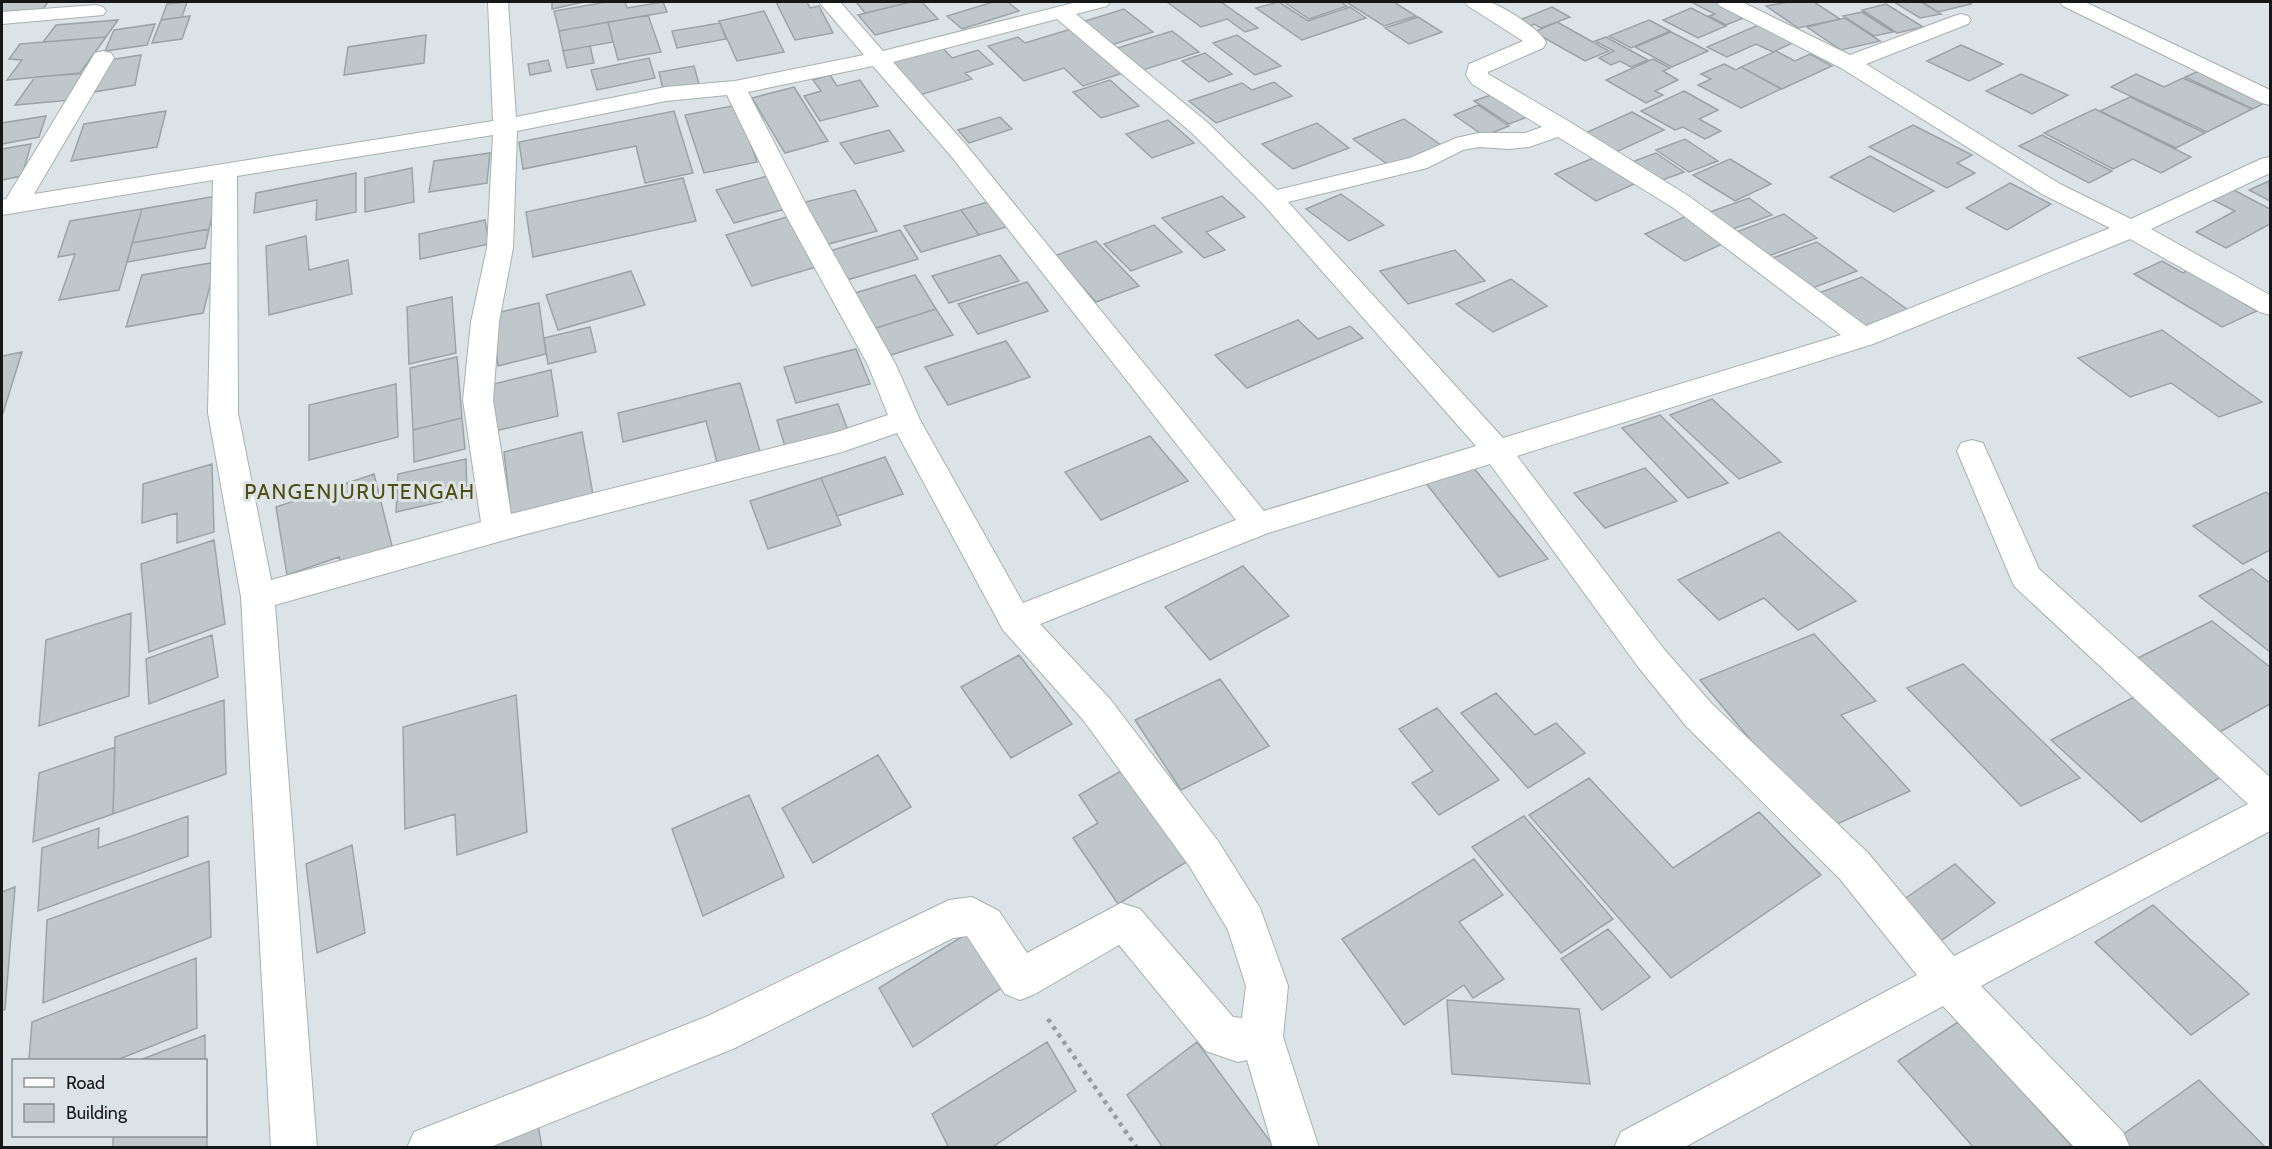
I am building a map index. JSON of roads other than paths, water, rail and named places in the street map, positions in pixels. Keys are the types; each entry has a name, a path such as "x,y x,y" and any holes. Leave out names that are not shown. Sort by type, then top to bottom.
{"street":[{"path":"498,2 505,126 500,248 485,322 478,400 498,530"},
{"path":"829,2 959,151 1257,525"},
{"path":"1019,2 1050,15 1200,128 1272,199 1496,450 1664,675 1699,715 1854,866 1948,981 2107,1148"},
{"path":"8,206 505,126 666,94 735,88 877,59 1100,2"},
{"path":"1474,2 1523,30 1535,40 1535,43 1477,69 1477,75 1681,202 1863,338"},
{"path":"1727,2 1849,63 2051,189 2131,229 2271,306"},
{"path":"2070,2 2271,98"},
{"path":"2,18 96,11"},
{"path":"1849,63 1961,20"},
{"path":"8,206 103,58"},
{"path":"735,88 795,208 882,365 905,420 1015,620 1096,710 1204,854 1246,922 1267,986 1261,1037 1296,1148"},
{"path":"1272,199 1418,163 1456,145 1479,140 1509,142 1529,140 1562,127"},
{"path":"1015,620 1257,525 1863,338 2131,229 2271,164"},
{"path":"225,170 223,413 258,597 294,1148"},
{"path":"258,597 498,530 842,441 905,420"},
{"path":"1972,451 2026,577 2271,801"},
{"path":"1637,1148 1948,981 2271,812"},
{"path":"430,1148 720,1033 949,919 972,916 985,925 1020,979 1095,935 1121,922 1126,923 1221,1036 1238,1040 1261,1037"}],"district":[{"name":"PANGENJURUTENGAH","path":"360,492"}]}
